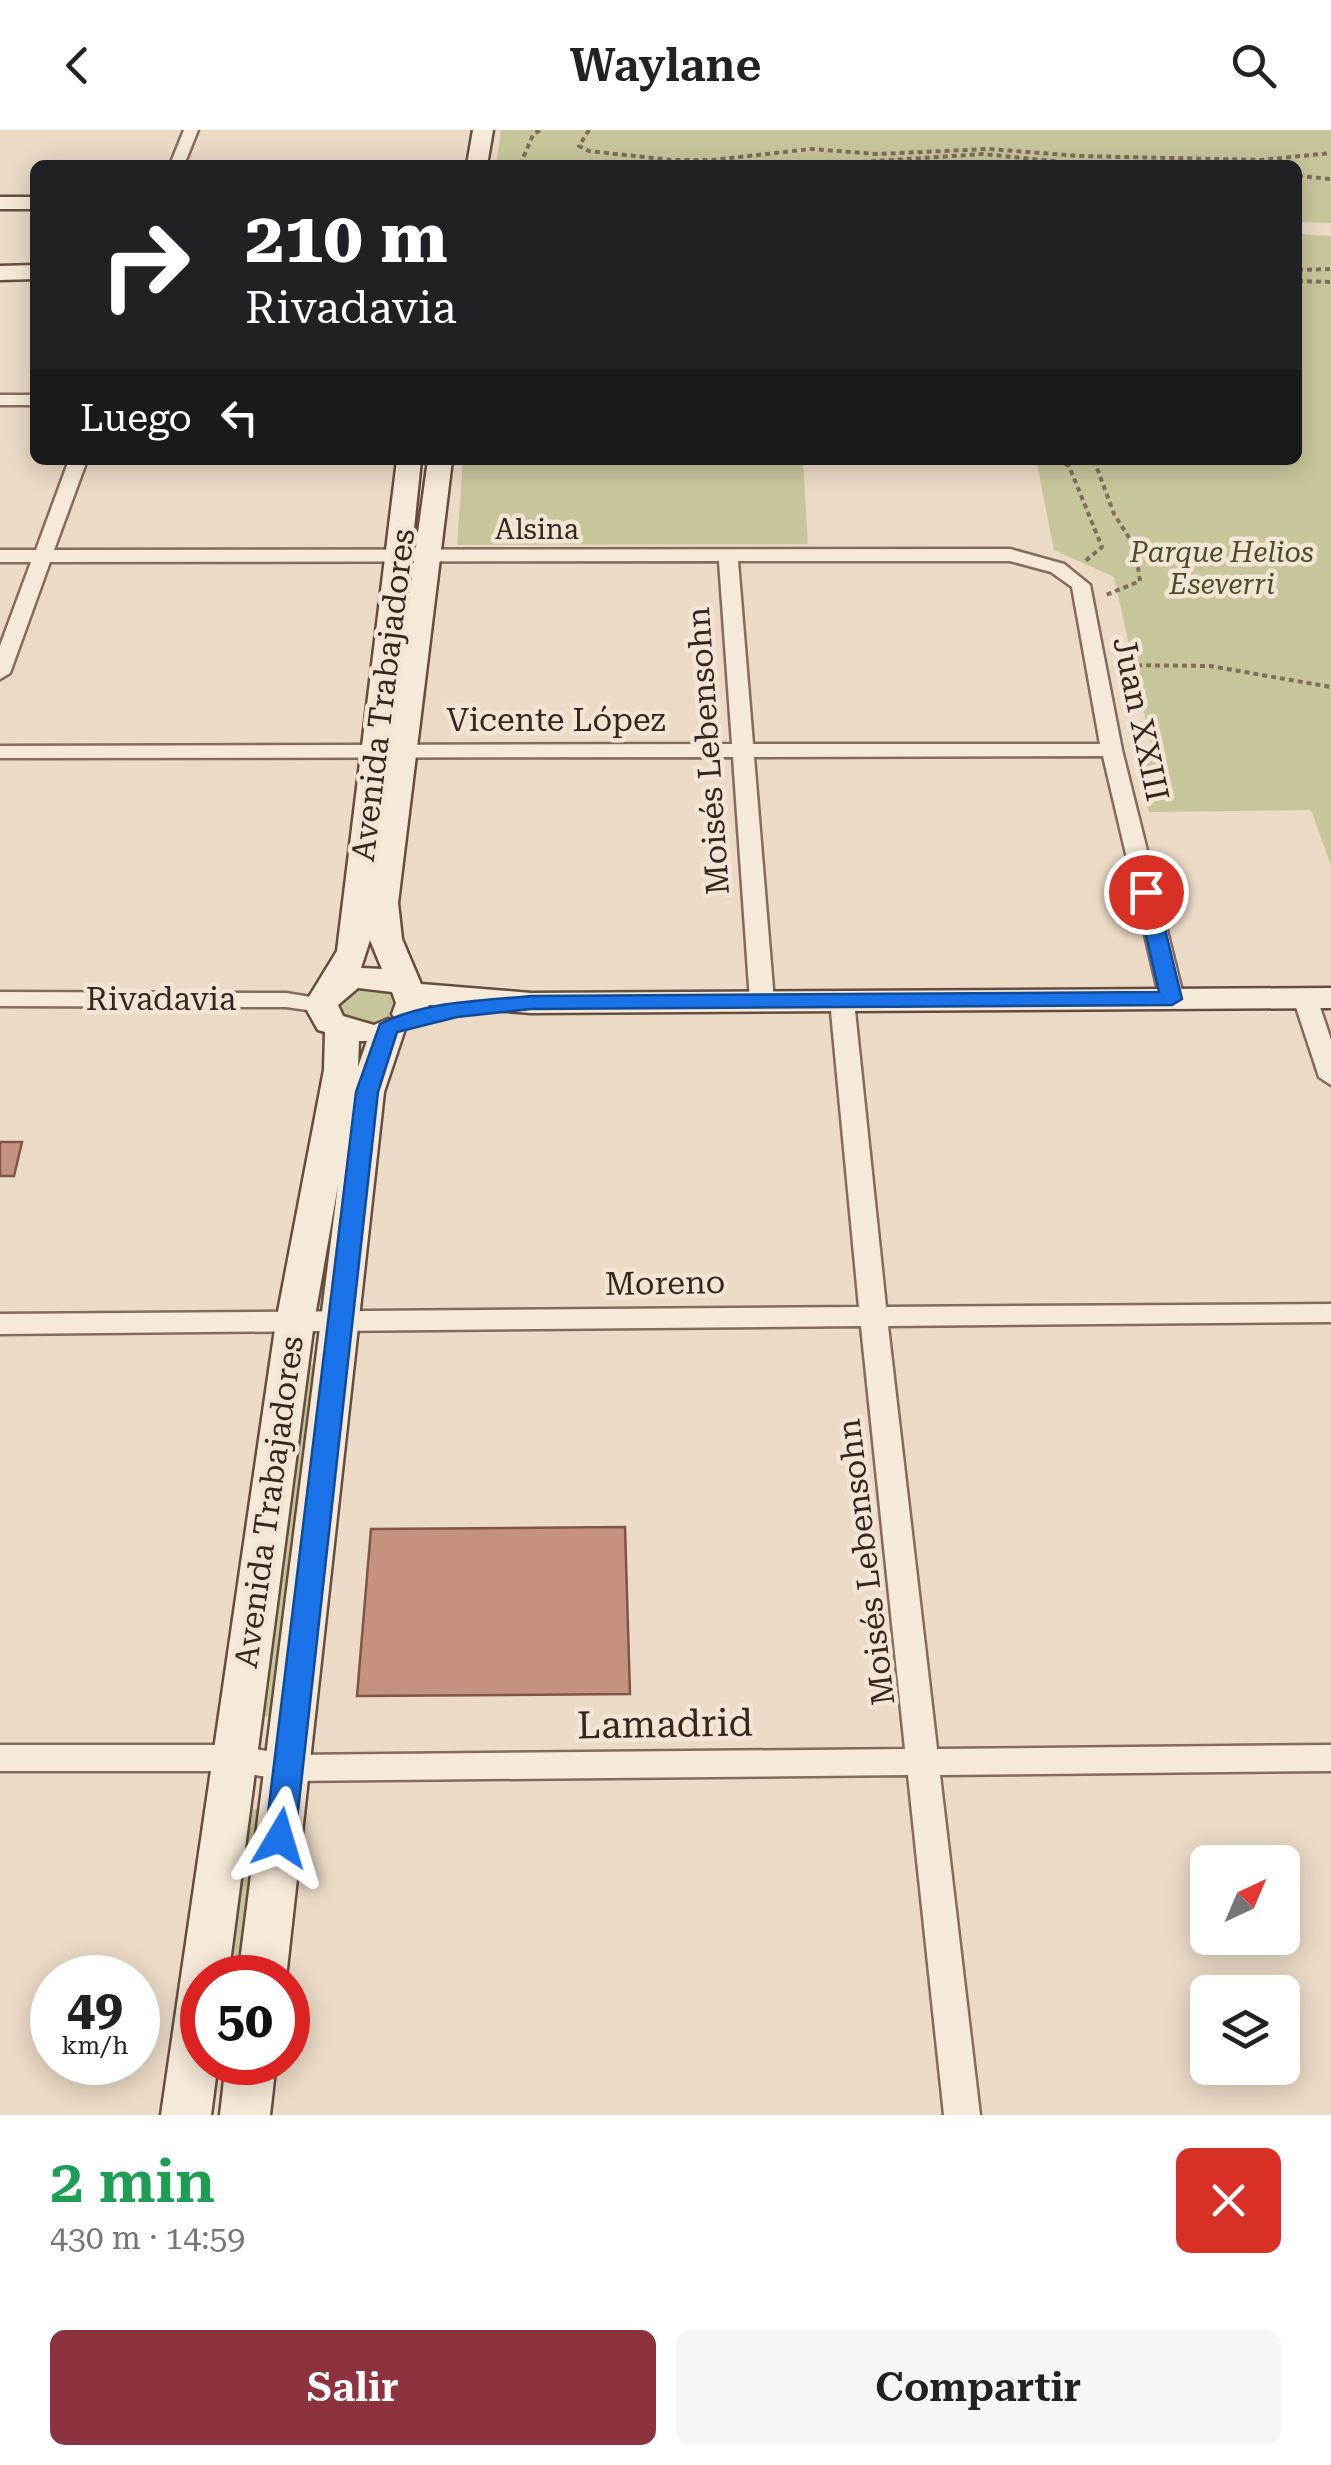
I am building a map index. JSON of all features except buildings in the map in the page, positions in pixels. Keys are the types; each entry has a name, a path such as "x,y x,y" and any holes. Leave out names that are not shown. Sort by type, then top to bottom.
{"main road":[{"path":"478,160 482,130"},
{"path":"0,203 30,203"},
{"path":"0,272 30,272"},
{"name":"Avenida Trabajadores","path":"409,465 415,557"},
{"name":"Avenida Trabajadores","path":"207,1955 295,1322 342,1070 333,1007 353,950 389,750 415,557 439,465"},
{"name":"Avenida Trabajadores","path":"265,1955 367,1092 401,1007 382,903 389,750"},
{"path":"401,1007 378,977 349,980 333,1007 356,1032 401,1007 457,1010 531,1002 1318,998"},
{"path":"186,2115 190,2085"},
{"path":"245,2115 248,2085"}],"street":[{"path":"179,160 191,130"},
{"path":"0,400 30,400"},
{"path":"0,672 76,465"},
{"name":"Alsina","path":"0,556 1010,555 1044,561 1070,573"},
{"name":"Moisés Lebensohn","path":"728,556 762,1001"},
{"name":"Juan XXIII","path":"1070,573 1081,585 1112,750 1172,999"},
{"name":"Vicente López","path":"0,752 1112,750"},
{"name":"Rivadavia","path":"0,998 286,1000 333,1007"},
{"path":"1318,998 1331,1077"},
{"name":"Moisés Lebensohn","path":"842,1001 962,2115"},
{"name":"Moreno","path":"0,1324 1331,1313"},
{"name":"Lamadrid","path":"0,1758 232,1758 289,1768 1331,1758"}],"path":[{"path":"523,160 540,130"},
{"path":"589,130 579,146 590,152 672,160 714,160 811,149 877,154 988,149 1080,156 1261,160 1331,153"},
{"path":"893,160 983,154 1043,160"},
{"path":"1302,176 1331,179"},
{"path":"1302,270 1331,269"},
{"path":"1302,281 1331,282"},
{"path":"1068,465 1102,548 1070,573"},
{"path":"1084,603 1140,582 1135,547 1114,514 1096,465"},
{"path":"1096,665 1210,666 1331,686"}],"green space":[{"path":"501,130 1331,130 1331,223 1302,222 1302,160 497,160"},
{"name":"Parque Helios Eseverri","path":"1302,234 1331,236 1331,865 1311,810 1149,812 1134,756 1152,749 1114,577 1054,550 1037,465 1302,465"},
{"path":"463,465 803,465 808,544 457,545"},
{"path":"362,986 389,990 398,1000 395,1012 380,1021 366,1023 337,1011 339,998"},
{"path":"309,1364 317,1364 273,1716 264,1717"},
{"path":"249,1809 259,1809 241,1955 231,1955"}],"route":[{"path":"280,1838 367,1092 388,1028 402,1021 457,1010 531,1002 1172,999 1146,892"}]}
